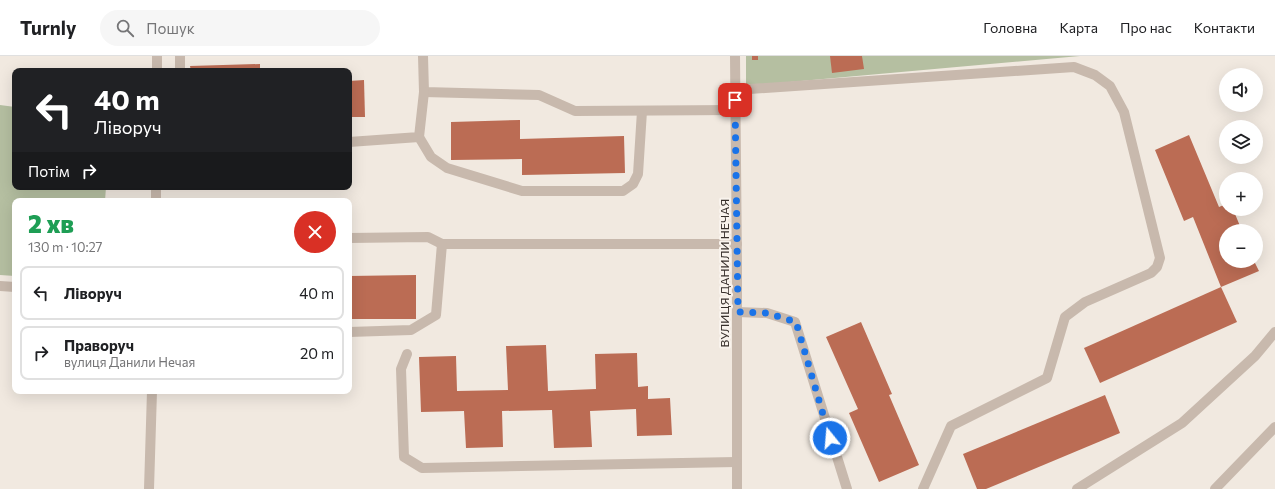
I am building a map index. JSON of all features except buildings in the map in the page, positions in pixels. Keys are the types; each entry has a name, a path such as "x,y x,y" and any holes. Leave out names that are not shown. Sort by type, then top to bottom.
{"street":[{"path":"157,56 157,68"},
{"path":"180,56 180,68"},
{"path":"423,56 424,92 419,137 431,157 447,168 522,192 623,191 633,184 638,174 642,111"},
{"name":"ВУЛИЦЯ ДАНИЛИ НЕЧАЯ","path":"735,56 738,312 737,489"},
{"path":"735,90 1074,67 1095,75 1110,86 1124,112 1160,258 1157,267 1151,273 1085,302 1065,317 1047,378 951,426 923,489"},
{"path":"424,92 539,95 575,111 735,110"},
{"path":"352,142 419,137"},
{"path":"352,238 428,237 442,244 737,244"},
{"path":"352,332 411,330 436,315 442,244"},
{"path":"0,286 12,287"},
{"path":"738,312 767,313 796,322 847,489"},
{"path":"1077,489 1182,423 1255,356 1275,332"},
{"path":"407,354 401,369 404,457 422,468 736,462"},
{"path":"149,489 152,394"},
{"path":"1215,489 1275,427"}],"green space":[{"path":"746,56 1080,56 746,86"},
{"path":"0,105 12,107 12,190 106,190 105,198 12,198 12,276 0,275"}],"route":[{"path":"735,100 738,312 767,313 796,322 830,438"}]}
